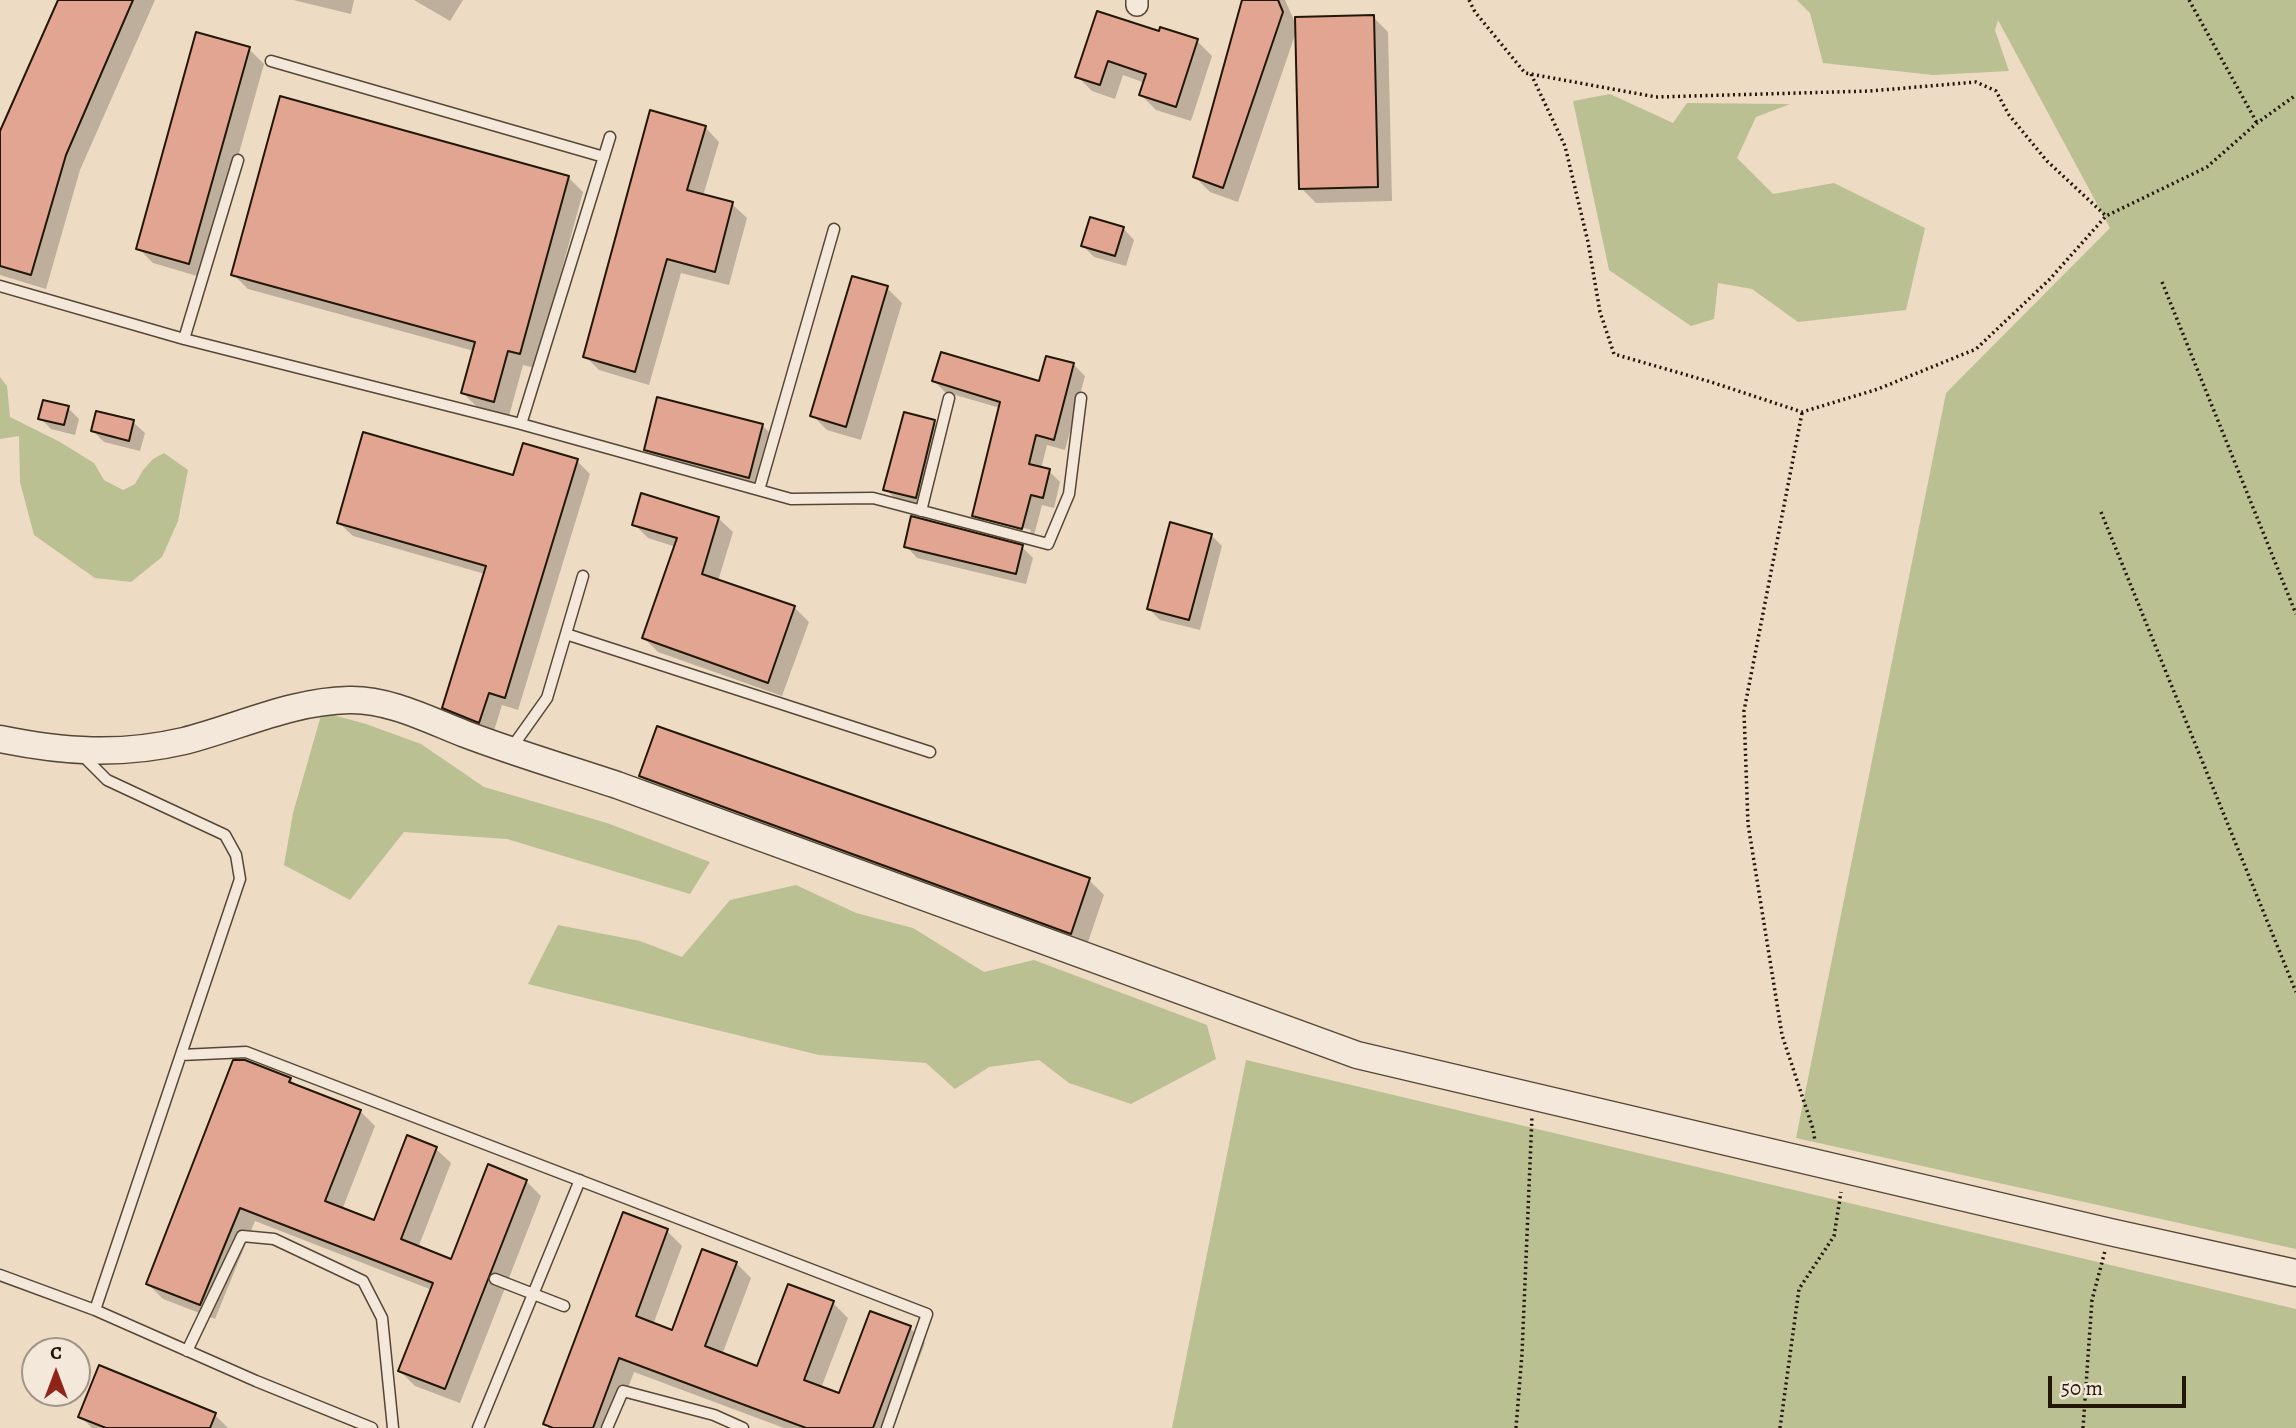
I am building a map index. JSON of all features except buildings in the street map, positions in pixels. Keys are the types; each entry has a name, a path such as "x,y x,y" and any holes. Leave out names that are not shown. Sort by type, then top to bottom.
{"street":[{"path":"0,739 78,752 124,750 183,741 312,703 351,700 385,705 617,785 1357,1055 2110,1232 2296,1273"}],"lane":[{"path":"271,61 604,157"},
{"path":"521,424 610,137"},
{"path":"184,339 239,160"},
{"path":"759,490 834,229"},
{"path":"0,286 184,339 521,424 791,499 873,498 1048,544 1069,494 1081,398"},
{"path":"921,511 949,398"},
{"path":"510,750 547,698 583,576"},
{"path":"566,634 930,752"},
{"path":"78,752 107,780 225,835 236,855 240,879 95,1310"},
{"path":"181,1055 246,1052 928,1314 887,1428"},
{"path":"478,1428 580,1180"},
{"path":"187,1351 242,1236 274,1240 363,1281 382,1318 393,1428"},
{"path":"0,1275 95,1310 256,1381 372,1428"},
{"path":"495,1279 564,1306"},
{"path":"607,1428 623,1391 714,1415 743,1428"}],"path":[{"path":"1469,0 1475,12 1525,73 1656,97 1870,91 1976,82 1996,91 2009,115 2047,161 2106,216"},
{"path":"2189,0 2257,123"},
{"path":"1531,74 1565,146 1588,242 1600,312 1614,354 1802,412 1878,389 1976,349 2049,280 2106,216 2207,167 2257,123 2296,95"},
{"path":"2162,282 2296,614"},
{"path":"1802,412 1744,711 1748,824 1782,1035 1813,1129 1819,1164"},
{"path":"2101,512 2296,992"},
{"path":"1516,1428 1523,1341 1533,1097"},
{"path":"1780,1428 1799,1289 1834,1236 1845,1170"},
{"path":"2084,1428 2092,1300 2110,1232"}],"green space":[{"path":"1797,0 2296,0 2296,1249 1796,1138 1946,393 2110,228 1998,20 1995,30 2009,71 1933,75 1823,63 1810,13"},
{"path":"1610,94 1673,123 1687,103 1790,104 1756,117 1737,158 1773,194 1834,183 1925,228 1906,310 1798,322 1752,289 1718,283 1714,319 1691,326 1609,270 1573,101"},
{"path":"0,377 7,386 10,417 94,463 104,480 123,490 135,484 153,459 164,453 188,470 178,521 162,557 131,582 95,578 34,535 20,482 19,436 0,439"},
{"path":"322,712 366,724 421,744 484,787 607,823 710,862 690,894 507,839 404,832 350,900 284,865 293,813"},
{"path":"796,885 856,913 913,928 984,972 1034,960 1207,1025 1216,1059 1131,1104 1069,1083 1039,1060 989,1067 955,1089 926,1063 819,1055 528,984 558,925 640,941 682,957 730,900"},
{"path":"1246,1060 2296,1309 2296,1428 1172,1428"}]}
